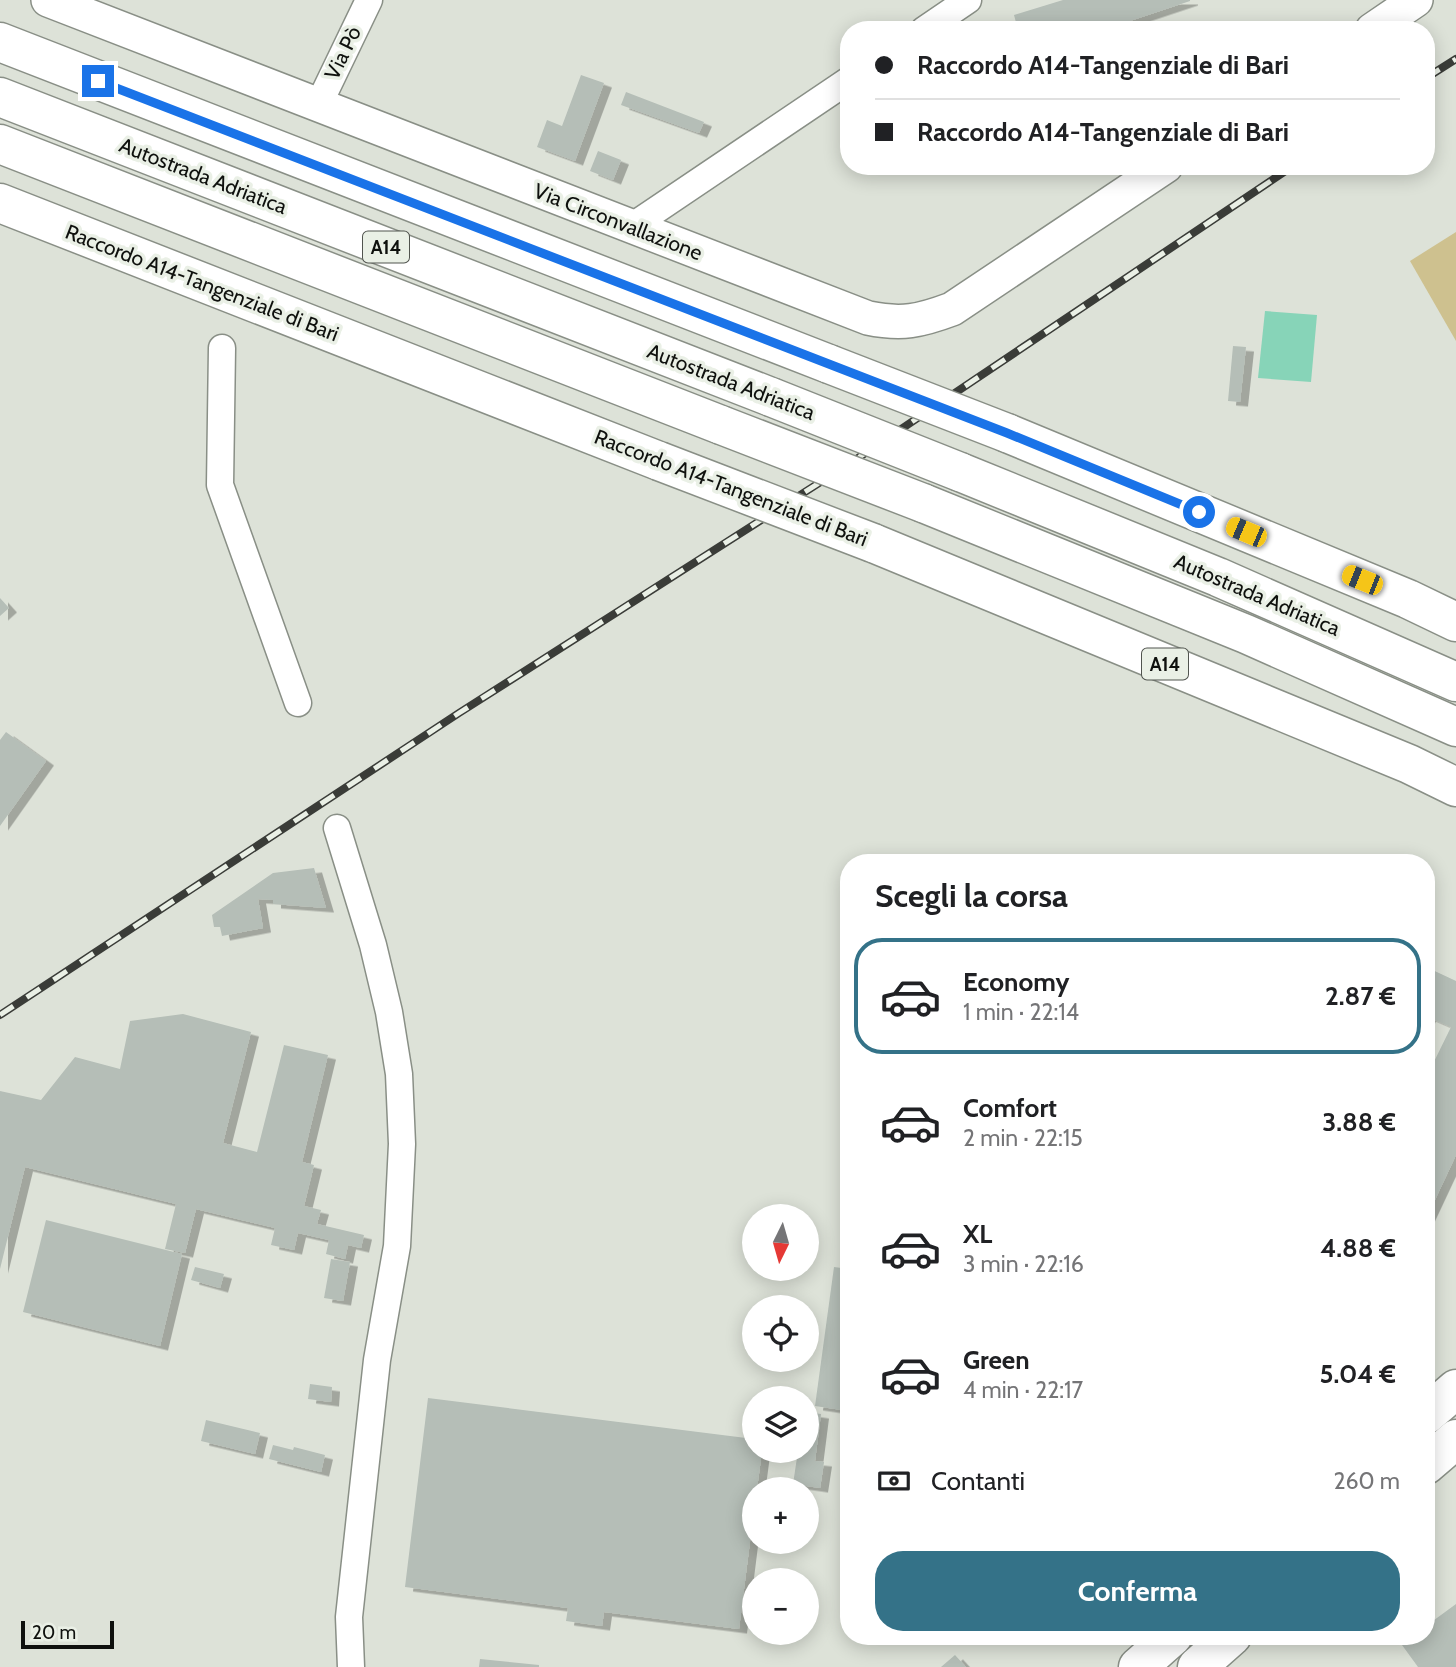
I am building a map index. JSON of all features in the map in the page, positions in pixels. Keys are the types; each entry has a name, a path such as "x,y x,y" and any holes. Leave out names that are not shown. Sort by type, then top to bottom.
{"main road":[{"name":"A14","path":"0,43 1007,433 1408,599 1456,622"},
{"name":"Autostrada Adriatica","path":"0,97 960,472 1218,577 1456,682"},
{"name":"Autostrada Adriatica","path":"0,144 923,503 1246,634 1456,727"},
{"name":"Raccordo A14-Tangenziale di Bari","path":"0,203 873,543 1409,764 1456,787"},
{"path":"1435,1407 1456,1388"},
{"path":"1435,1457 1456,1439"},
{"path":"1138,1667 1163,1645"},
{"path":"1197,1667 1222,1645"}],"street":[{"name":"Via Circonvallazione","path":"48,0 868,318 893,323 921,320 952,309 1153,175"},
{"name":"Via Pò","path":"318,106 369,0"},
{"path":"937,21 968,0"},
{"path":"1385,21 1416,0"},
{"path":"631,227 840,86"},
{"path":"222,348 220,485 298,703"},
{"path":"337,828 373,945 389,1012 399,1074 402,1144 397,1246 377,1360 349,1617 351,1667"}],"shaded area":[{"path":"1456,232 1456,341 1410,261"},
{"path":"1265,311 1317,315 1311,382 1258,378"}],"building":[{"path":"1063,0 1190,0 1130,21 1016,21 1014,15"},
{"path":"581,75 604,83 575,161 537,147 547,120 562,126"},
{"path":"626,92 704,122 699,133 621,105"},
{"path":"598,151 621,160 613,180 590,171"},
{"path":"1233,346 1246,347 1240,402 1228,401"},
{"path":"0,598 9,608 0,616"},
{"path":"6,732 46,761 0,826 0,740"},
{"path":"314,868 326,908 273,904 273,900 258,899 263,928 222,936 220,927 214,927 212,915 273,873"},
{"path":"1435,971 1456,981 1456,1155 1435,1200 1435,1060 1451,1027 1435,1020"},
{"path":"183,1014 251,1032 223,1143 257,1152 284,1045 328,1055 302,1162 314,1165 304,1206 321,1210 317,1224 364,1235 361,1248 348,1245 345,1259 326,1254 329,1240 298,1233 294,1250 271,1245 275,1228 196,1209 185,1253 165,1249 176,1204 25,1167 0,1269 0,1091 41,1100 75,1057 120,1069 130,1021"},
{"path":"46,1220 182,1254 160,1346 23,1312"},
{"path":"331,1259 350,1262 343,1301 324,1298"},
{"path":"195,1267 224,1274 220,1288 191,1280"},
{"path":"834,1267 840,1268 840,1410 819,1407 818,1386"},
{"path":"310,1384 332,1387 331,1402 308,1399"},
{"path":"428,1398 742,1437 742,1463 760,1463 759,1477 742,1477 742,1554 748,1554 747,1568 742,1568 739,1629 604,1612 602,1626 566,1621 568,1608 405,1587"},
{"path":"206,1420 260,1433 255,1454 201,1441"},
{"path":"273,1445 325,1455 321,1472 269,1459"},
{"path":"824,1462 820,1488 819,1477 794,1477 796,1463"},
{"path":"1456,1604 1456,1667 1418,1667 1402,1645 1435,1645 1435,1619"},
{"path":"955,1655 966,1667 941,1667"},
{"path":"480,1659 539,1665 539,1667 479,1667"}],"railway":[{"path":"1435,72 1456,59"},
{"path":"0,1015 459,713 855,460 1280,175"}],"route":[{"path":"98,81 1007,433 1199,512"}]}
